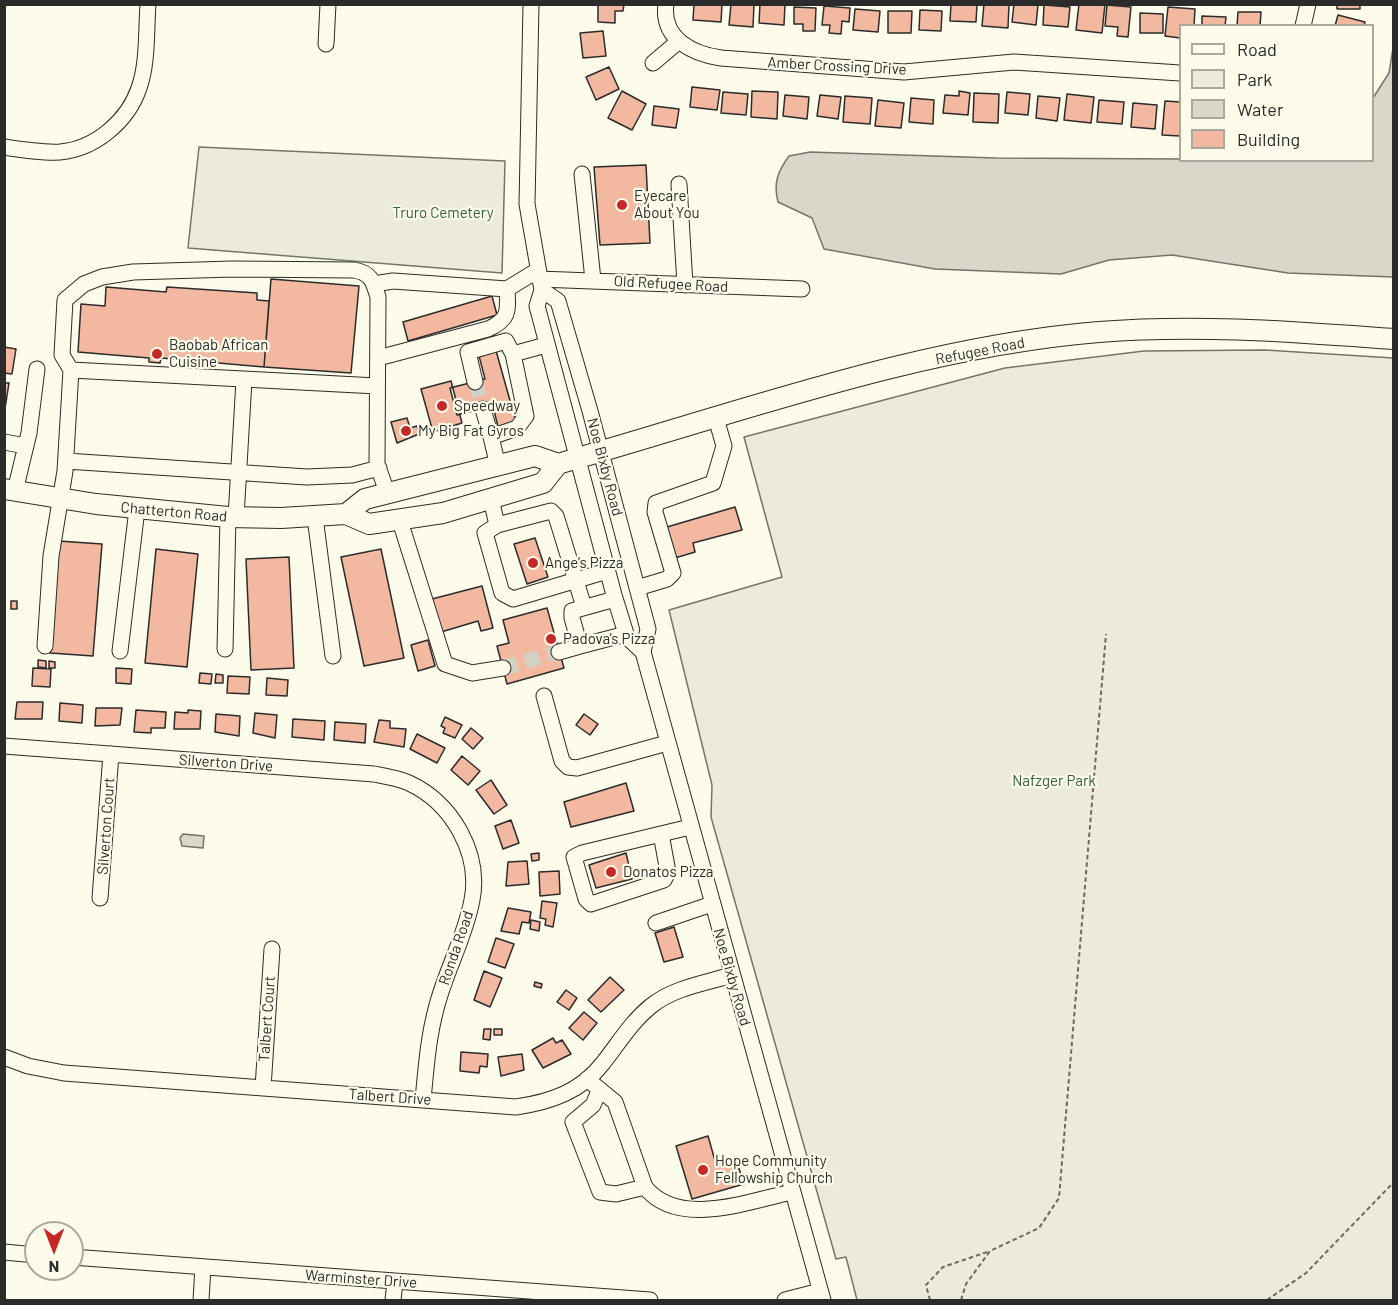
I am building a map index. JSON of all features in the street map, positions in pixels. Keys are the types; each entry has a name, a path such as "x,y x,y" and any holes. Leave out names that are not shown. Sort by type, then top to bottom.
{"main road":[{"name":"Refugee Road","path":"578,458 716,418 963,352 1077,334 1204,328 1394,339"},
{"name":"Chatterton Road","path":"346,514 364,499 388,495 535,456 558,464"},
{"name":"Chatterton Road","path":"10,490 60,499 232,517 315,517 346,514 369,524 400,521 491,499 543,483 558,464 578,458"}],"street":[{"path":"4,147 61,152 90,143 103,136 124,115 140,87 148,4"},
{"path":"326,44 328,4"},
{"name":"Noe Bixby Road","path":"531,4 527,204 540,280 537,306 615,599 626,634 643,652"},
{"path":"653,63 678,41 666,20 666,4"},
{"path":"1303,24 1308,4"},
{"name":"Amber Crossing Drive","path":"678,41 702,56 904,72 1014,62 1179,73"},
{"path":"582,174 592,280"},
{"path":"678,184 685,285"},
{"path":"45,645 51,556 66,461 71,370 62,355 65,300 84,284 102,277 133,272 232,269 354,270 367,273 378,297 379,468 388,495"},
{"path":"374,284 393,281 507,289 540,280"},
{"name":"Noe Bixby Road","path":"540,280 558,301 601,452 648,629 643,652 822,1296"},
{"name":"Old Refugee Road","path":"540,280 592,280 802,290"},
{"path":"378,358 488,330 505,318 508,309 507,289"},
{"path":"475,382 468,352 507,341 513,354 526,416 517,428 491,437"},
{"path":"513,354 546,345"},
{"path":"10,490 26,446 37,369"},
{"path":"71,370 377,387"},
{"path":"225,649 232,517 239,474 244,380"},
{"path":"483,409 498,466"},
{"path":"637,588 667,579 672,573 655,512 656,503 713,483 724,447 716,418"},
{"path":"4,442 26,446"},
{"path":"66,461 239,474 352,475 379,468"},
{"path":"491,499 497,525"},
{"path":"120,651 137,508"},
{"path":"584,607 576,581 556,516 551,511 497,525 485,533 502,593 513,599 576,581 607,571"},
{"path":"315,517 333,656"},
{"path":"400,521 445,664 472,673 503,668"},
{"path":"580,646 572,611 615,599"},
{"path":"559,652 626,634"},
{"path":"544,696 562,761 568,767 577,768 667,742"},
{"name":"Silverton Drive","path":"4,746 374,774 409,783 439,804"},
{"name":"Silverton Court","path":"100,898 111,754"},
{"name":"Ronda Road","path":"423,1100 429,1044 436,1009 467,922 474,880 465,838 439,804"},
{"path":"661,834 668,872 664,880 591,904 586,899 574,857 582,853 690,827"},
{"path":"656,923 712,904"},
{"name":"Talbert Court","path":"263,1088 272,949"},
{"name":"Talbert Drive","path":"4,1057 28,1066 64,1074 516,1107 543,1103 560,1097 587,1079 602,1064 634,1022 652,1005 674,993 732,975"},
{"path":"587,1079 598,1091 615,1102 645,1187 654,1199 703,1210 792,1192"},
{"path":"598,1091 593,1105 573,1122 600,1192 615,1194 645,1187"},
{"path":"4,1252 24,1254"},
{"name":"Warminster Drive","path":"84,1258 650,1300"},
{"path":"201,1300 203,1267"},
{"path":"393,1300 395,1281"},
{"path":"786,1300 822,1296"}],"path":[{"path":"930,1300 926,1285 943,1268 990,1251 1039,1228 1059,1198 1107,634"},
{"path":"1267,1300 1306,1273 1394,1182"},
{"path":"961,1300 966,1284 990,1251"}],"green space":[{"name":"Truro Cemetery","path":"199,147 505,161 502,273 188,248"},
{"name":"Nafzger Park","path":"1265,350 1393,358 1393,1300 857,1300 846,1257 836,1259 711,817 712,785 669,610 782,577 744,437 1005,368 1144,351"}],"water":[{"path":"1393,48 1393,277 1288,273 1172,255 1109,260 1061,274 935,269 824,249 812,218 778,202 776,183 785,162 789,156 810,152 996,158 1179,159 1179,162 1374,162 1374,96 1389,73"},
{"path":"183,834 204,836 203,848 182,846 180,838"}],"building":[{"path":"598,4 624,4 623,11 615,11 615,23 598,22"},
{"path":"694,4 722,4 721,22 693,20"},
{"path":"731,4 754,4 753,27 729,25"},
{"path":"760,4 785,4 784,25 759,23"},
{"path":"951,4 977,4 976,22 950,21"},
{"path":"984,4 1009,4 1008,28 982,26"},
{"path":"1014,4 1038,5 1036,25 1012,22"},
{"path":"1079,4 1105,4 1102,33 1076,30"},
{"path":"1337,4 1360,4 1360,9 1337,9"},
{"path":"1044,5 1070,7 1068,27 1043,25"},
{"path":"1107,5 1131,7 1128,37 1117,36 1118,27 1105,26"},
{"path":"824,6 850,8 849,22 842,21 841,34 829,33 830,25 822,25"},
{"path":"794,7 816,8 815,31 803,31 803,24 794,24"},
{"path":"1168,7 1195,9 1194,24 1179,24 1179,38 1165,36"},
{"path":"855,9 880,11 878,32 853,30"},
{"path":"920,10 942,11 941,31 919,30"},
{"path":"888,11 912,11 911,33 888,33"},
{"path":"1238,12 1261,12 1260,24 1237,24"},
{"path":"1140,13 1163,14 1163,33 1140,33"},
{"path":"1338,15 1365,22 1364,24 1336,24"},
{"path":"1202,16 1226,17 1225,24 1202,24"},
{"path":"603,31 606,56 583,58 580,33"},
{"path":"609,67 619,89 596,100 586,77"},
{"path":"692,87 720,90 717,110 690,107"},
{"path":"622,91 646,104 632,130 608,118"},
{"path":"752,91 778,92 777,119 751,117"},
{"path":"959,91 970,93 968,115 943,113 945,95 959,96"},
{"path":"723,92 748,94 746,115 721,113"},
{"path":"1007,92 1030,94 1028,115 1005,113"},
{"path":"974,93 999,94 998,123 973,122"},
{"path":"1067,94 1094,97 1091,123 1064,120"},
{"path":"785,95 809,97 807,119 783,116"},
{"path":"820,95 841,97 838,119 817,116"},
{"path":"845,96 872,98 870,124 843,122"},
{"path":"1038,96 1060,98 1057,121 1036,118"},
{"path":"911,98 934,100 933,124 909,122"},
{"path":"878,100 904,103 901,128 875,126"},
{"path":"1099,100 1124,102 1122,124 1097,122"},
{"path":"1165,101 1179,102 1179,136 1162,135"},
{"path":"1133,103 1157,105 1155,129 1131,127"},
{"path":"654,106 679,109 676,128 652,125"},
{"name":"Eyecare About You","path":"646,165 650,243 600,245 594,167"},
{"path":"271,279 359,286 351,373 264,367"},
{"path":"106,287 166,292 167,287 257,293 257,300 269,301 264,367 161,358 160,363 149,362 149,358 78,352 81,304 105,306"},
{"path":"492,296 497,315 408,341 403,322"},
{"path":"4,347 16,349 12,374 4,373"},
{"name":"Speedway","path":"495,347 516,422 498,427 493,406 457,415 450,388 485,379 478,352"},
{"name":"Speedway","path":"451,381 462,423 433,432 421,389"},
{"path":"4,383 9,383 4,415"},
{"name":"My Big Fat Gyros","path":"407,418 410,428 417,426 419,434 397,443 391,422"},
{"path":"735,507 742,530 693,543 695,552 675,558 667,527"},
{"path":"535,538 548,577 527,584 514,544"},
{"path":"59,541 102,544 93,656 50,653"},
{"path":"156,549 198,554 187,667 145,663"},
{"path":"381,549 404,658 364,666 341,557"},
{"path":"289,557 294,668 251,670 246,559"},
{"path":"482,586 493,628 481,631 478,621 441,632 432,599"},
{"path":"11,601 17,601 17,609 11,609"},
{"path":"547,608 564,668 507,684 497,646 509,643 503,620"},
{"path":"428,640 435,666 418,671 411,645"},
{"path":"38,660 46,661 46,668 38,667"},
{"path":"49,661 55,662 55,668 49,668"},
{"path":"33,668 51,669 50,687 32,686"},
{"path":"116,668 132,669 131,684 116,683"},
{"path":"200,673 212,674 211,684 199,683"},
{"path":"216,674 223,675 223,683 215,683"},
{"path":"228,676 250,677 249,694 227,693"},
{"path":"267,678 288,680 287,696 266,695"},
{"path":"17,702 43,702 42,719 15,719"},
{"path":"60,703 83,705 82,723 59,721"},
{"path":"96,708 122,708 120,725 95,726"},
{"path":"136,710 166,712 165,728 151,728 151,733 134,732"},
{"path":"188,710 201,711 200,729 174,729 175,712 188,713"},
{"path":"255,713 277,715 275,738 253,733"},
{"path":"216,714 240,716 239,736 215,732"},
{"path":"584,714 598,724 590,735 576,725"},
{"path":"445,717 462,725 455,738 443,733 445,728 441,726"},
{"path":"293,719 325,721 324,740 292,737"},
{"path":"379,720 390,721 390,728 406,729 404,747 374,742"},
{"path":"335,722 366,724 365,743 334,740"},
{"path":"471,728 483,738 473,749 462,739"},
{"path":"417,734 445,748 437,763 410,749"},
{"path":"462,756 480,771 468,785 451,770"},
{"path":"491,780 507,805 494,814 476,790"},
{"path":"626,783 634,811 571,827 564,802"},
{"path":"511,820 519,843 503,849 495,826"},
{"path":"539,853 539,860 532,861 531,854"},
{"name":"Donatos Pizza","path":"626,853 632,879 596,888 589,865"},
{"path":"527,861 529,884 506,886 508,862"},
{"path":"559,871 560,894 540,896 539,872"},
{"path":"542,901 557,903 553,927 545,925 546,919 540,918"},
{"path":"508,908 531,912 529,923 522,922 519,934 501,931"},
{"path":"531,920 540,922 539,931 530,929"},
{"path":"674,927 683,957 664,962 655,933"},
{"path":"496,938 514,944 505,968 488,962"},
{"path":"484,971 502,978 490,1007 474,1000"},
{"path":"610,977 624,990 601,1012 588,1000"},
{"path":"535,982 542,984 541,988 534,986"},
{"path":"566,990 577,998 569,1010 557,1002"},
{"path":"584,1012 597,1023 583,1040 569,1028"},
{"path":"484,1029 491,1029 490,1040 483,1039"},
{"path":"494,1029 502,1029 502,1035 494,1035"},
{"path":"553,1038 556,1043 562,1040 571,1054 543,1068 532,1050"},
{"path":"461,1052 488,1054 487,1067 480,1066 479,1073 460,1071"},
{"path":"522,1054 524,1070 501,1076 498,1057"},
{"path":"708,1136 716,1164 736,1159 744,1184 692,1199 676,1146"}],"tunnel":[{"path":"475,382 483,409"},
{"path":"503,668 559,652"}],"place":[{"name":"Eyecare About You","path":"622,205"},
{"name":"Baobab African Cuisine","path":"157,354"},
{"name":"Speedway","path":"442,406"},
{"name":"My Big Fat Gyros","path":"406,431"},
{"name":"Ange's Pizza","path":"533,563"},
{"name":"Padova's Pizza","path":"551,639"},
{"name":"Donatos Pizza","path":"611,872"},
{"name":"Hope Community Fellowship Church","path":"703,1170"}]}
